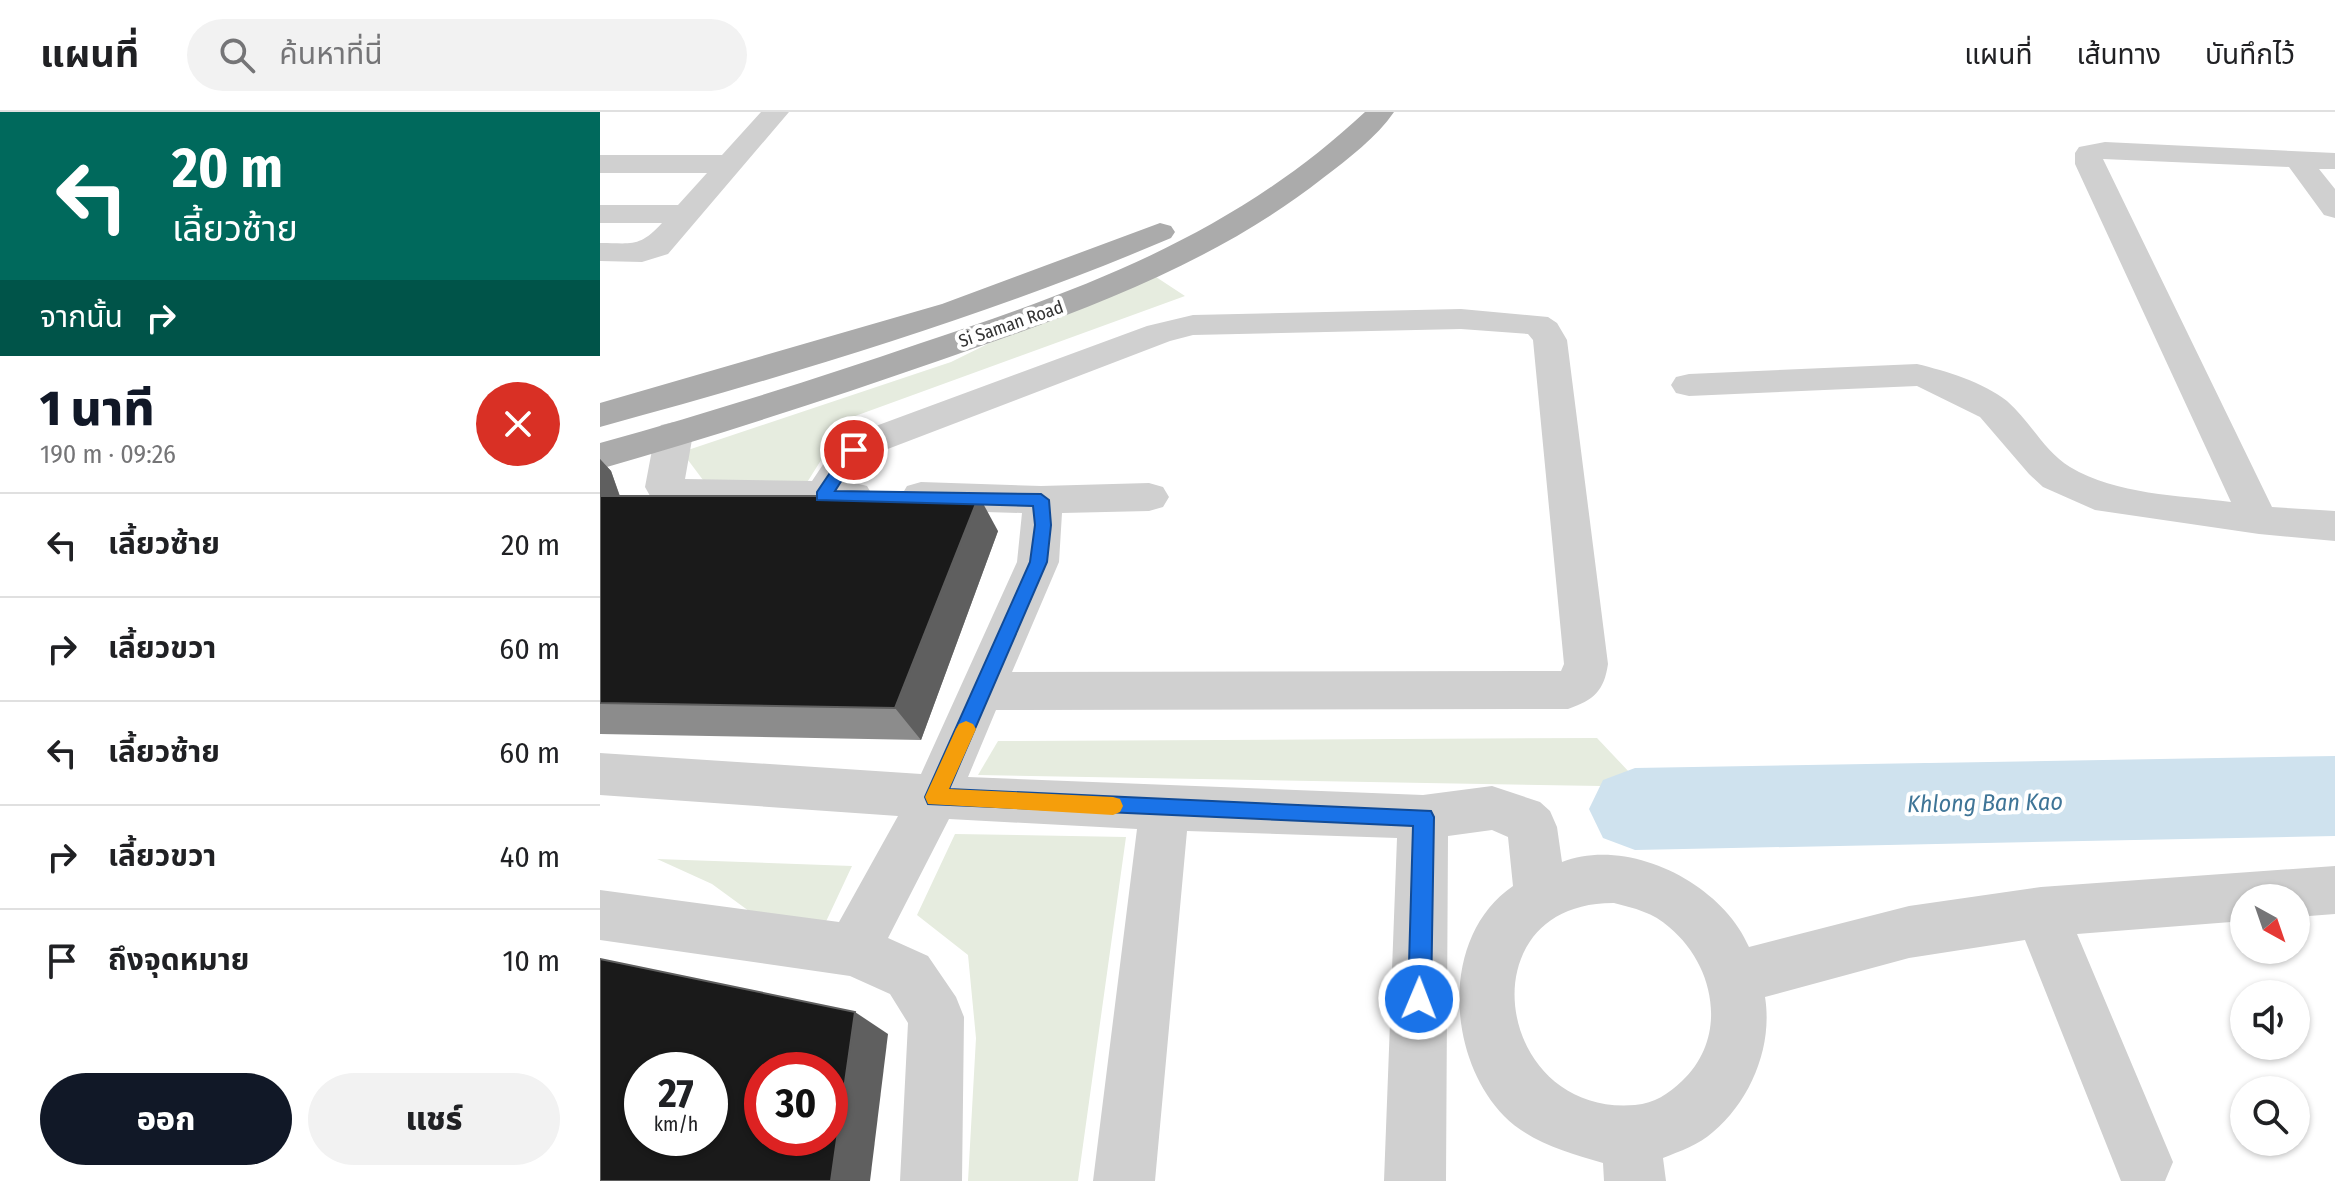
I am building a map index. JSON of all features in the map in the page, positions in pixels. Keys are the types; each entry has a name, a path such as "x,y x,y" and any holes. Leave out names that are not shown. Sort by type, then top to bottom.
{"main road":[{"name":"Si Saman Road","path":"600,415 907,324 1118,251 1191,218 1259,179 1311,141 1342,112"},
{"name":"Si Saman Road","path":"600,456 901,362 1085,299 1166,263 1291,191 1330,163 1381,112"}],"street":[{"path":"600,252 652,251 776,112"},
{"path":"2259,520 2089,164 2089,153 2105,150 2335,161"},
{"path":"2297,159 2335,209"},
{"path":"600,164 731,164"},
{"path":"600,214 686,214"},
{"path":"823,496 849,454 859,446 1170,330 1193,325 1461,319 1536,324 1545,330 1550,340 1586,664 1583,681 1568,690 983,691"},
{"path":"1689,385 1917,375 1957,388 1993,409 2042,465 2057,477 2090,494 2109,500 2259,520 2335,526"},
{"path":"674,434 664,487 668,493 1041,500 1149,497"},
{"path":"853,950 935,797 1038,562 1043,525 1041,500"},
{"path":"600,774 935,797 1164,808 1423,817 1492,808 1522,818 1532,827 1540,895"},
{"path":"1124,1181 1164,808"},
{"path":"1415,1181 1423,817"},
{"path":"1614,879 1653,888 1688,909 1717,940 1735,978 1741,1020 1733,1063 1709,1100 1633,1159 1542,1111 1509,1078 1489,1037 1483,993 1491,954 1511,920 1540,895 1575,880 1614,879"},
{"path":"1735,978 1909,932 2041,912 2335,890"},
{"path":"2041,912 2143,1162"},
{"path":"600,915 853,950 909,975 936,1017 931,1181"}],"shaded area":[{"path":"1156,277 1185,296 847,419 806,484 706,484 682,452 951,362 1012,332"},
{"path":"1597,738 1631,774 1601,786 978,775 998,741"},
{"path":"955,834 1126,837 1078,1181 968,1181 976,1038 968,955 917,915"},
{"path":"657,859 852,866 823,928 775,930 712,884"}],"building":[{"path":"600,496 979,496 895,708 600,703"},
{"path":"600,959 855,1012 848,1061 848,1052 744,1052 744,1156 835,1156 831,1181 600,1181"}],"waterway":[{"name":"Khlong Ban Kao","path":"1635,809 2335,796"}],"slow traffic":[{"path":"966,729 935,797 1113,806"}],"route":[{"path":"854,450 823,496 1041,500 1043,525 1038,562 935,797 1423,817 1419,999"}]}
